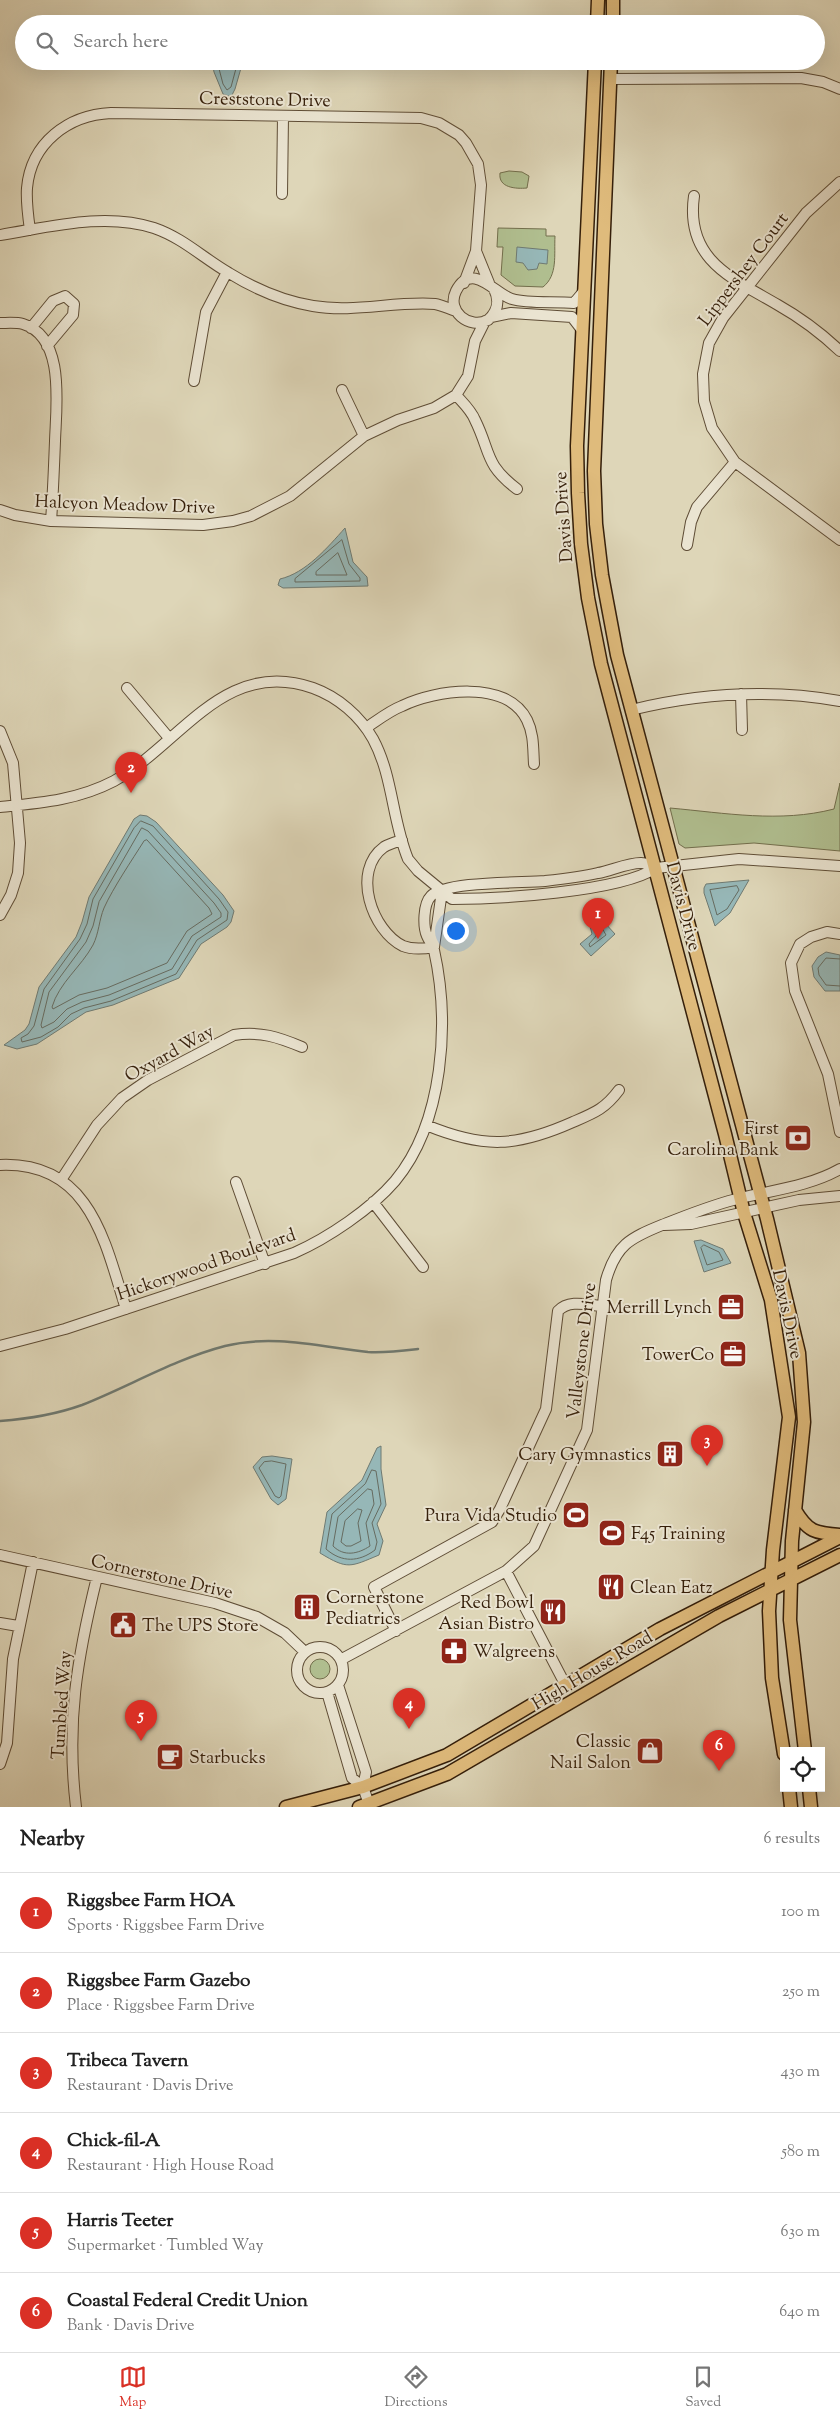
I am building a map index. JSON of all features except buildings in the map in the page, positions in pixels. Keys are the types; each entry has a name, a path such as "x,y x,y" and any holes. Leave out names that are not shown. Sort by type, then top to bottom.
{"main road":[{"path":"597,15 598,0"},
{"path":"613,15 614,0"},
{"name":"Davis Drive","path":"595,70 582,330 578,493 586,590 601,664 656,868 740,1198 771,1300 789,1417 770,1572 769,1635 772,1678 783,1747"},
{"name":"Davis Drive","path":"610,70 594,471 596,524 609,620 631,710 764,1208 792,1321 800,1362 804,1422 791,1562 790,1620 805,1747"},
{"path":"795,1510 809,1529 840,1536"},
{"name":"High House Road","path":"286,1807 363,1787 447,1755 660,1629 840,1536"},
{"name":"High House Road","path":"366,1806 447,1774 542,1720 646,1657 770,1589 840,1555"},
{"path":"542,1720 553,1702 565,1690 566,1684"},
{"path":"789,1792 791,1807"},
{"path":"809,1792 811,1807"}],"street":[{"path":"610,79 801,78 823,82 840,89"},
{"name":"Creststone Drive","path":"30,230 26,190 32,164 48,141 65,125 86,116 111,113 421,118 448,127 466,143 478,164 480,173 476,251 464,282"},
{"path":"282,194 283,116"},
{"name":"Lippershey Court","path":"840,182 806,213 716,330 705,356 703,374 704,401 712,428 735,462 840,540"},
{"path":"694,196 693,224 699,241 716,266 747,289 800,318 840,351"},
{"path":"0,236 96,221 134,223 178,238 227,272 268,294 315,306 354,308 436,304 456,311"},
{"name":"Creststone Drive","path":"476,251 492,286"},
{"path":"194,382 206,312 227,272"},
{"path":"436,304 456,292 464,282 477,279 492,286 511,299 574,303 584,291"},
{"path":"488,319 495,312 498,301 492,286"},
{"path":"456,292 454,305 456,311 464,320 475,341"},
{"path":"31,328 56,298 65,296 70,299 74,304 74,315 47,346"},
{"path":"464,320 478,323 511,313 572,316 582,330"},
{"name":"Halcyon Meadow Drive","path":"0,510 15,515 51,521 203,525 234,521 266,509 290,496 364,436 398,420 434,408 456,395 468,376 475,341 488,319"},
{"path":"0,323 16,322 31,328 47,346 53,362 57,386 51,521"},
{"path":"342,390 364,436"},
{"path":"456,395 475,418 493,465 500,476 517,489"},
{"path":"687,545 691,522 697,507 735,462"},
{"path":"0,807 66,799 100,788 136,766 221,697 242,687 268,682 291,683 320,691 343,705 366,728 381,758 408,859 418,871 452,899 549,892 614,883 645,875 656,868 739,859 840,866"},
{"path":"127,688 169,738"},
{"path":"366,728 401,706 432,696 462,693 496,694 514,704 526,718 532,735 534,764"},
{"path":"631,710 686,699 741,694 788,694 840,701"},
{"path":"741,694 742,730"},
{"path":"0,731 13,763 20,864 11,895 0,915"},
{"path":"402,840 385,847 374,860 367,885 372,908 380,926 398,942 414,949 434,947"},
{"name":"Hickorywood Boulevard","path":"0,1346 38,1337 265,1264 318,1241 373,1202 395,1181 408,1164 426,1126 438,1077 442,1038 442,1008 434,947 442,891"},
{"path":"840,934 819,933 800,944 793,955 791,972 795,991 828,1074 840,1132"},
{"name":"Oxyard Way","path":"61,1180 108,1111 136,1087 155,1076 234,1035 247,1033 270,1034 302,1047"},
{"path":"426,1126 471,1140 524,1141 544,1135 600,1111 608,1105 619,1090"},
{"path":"0,1165 30,1168 61,1180 84,1202 96,1219 126,1309"},
{"name":"Valleystone Drive","path":"342,1659 506,1571 526,1554 540,1535 587,1430 606,1280 610,1264 617,1253 642,1232 664,1225 686,1214 740,1198 814,1180 840,1169"},
{"path":"236,1182 265,1264"},
{"name":"Valleystone Drive","path":"664,1225 691,1224 729,1214 744,1213 812,1198 840,1196"},
{"path":"373,1202 423,1267"},
{"path":"396,1631 374,1587 492,1522 500,1509 546,1410 558,1311 562,1306 570,1303 602,1306"},
{"name":"Cornerstone Drive","path":"0,1555 215,1604 257,1617 285,1633 305,1652"},
{"path":"0,1764 7,1743 10,1679 18,1626 32,1562"},
{"path":"506,1571 566,1684"},
{"name":"Tumbled Way","path":"76,1807 72,1744 75,1689 78,1657 97,1577"},
{"path":"0,1622 18,1626"},
{"path":"325,1646 332,1649 342,1659 344,1672 338,1685 328,1692 315,1692 304,1686 300,1681 297,1668 301,1656 311,1648 325,1646"},
{"path":"338,1685 366,1772 363,1787 366,1806"},
{"path":"328,1692 352,1778 363,1787"}],"green space":[{"path":"509,171 522,172 529,176 527,188 513,188 505,185 500,178 500,173"},
{"path":"498,228 546,229 546,236 555,236 553,271 548,282 543,287 515,286 501,275 503,247 497,247"},
{"path":"840,783 840,851 754,843 685,848 679,844 670,808 752,816 814,813 834,809"},
{"path":"316,1659 324,1659 330,1665 330,1673 324,1679 316,1679 310,1673 310,1665"}],"water":[{"path":"214,70 240,70 231,97 223,94"},
{"path":"517,247 548,250 547,264 539,263 537,269 528,270 523,263 516,262"},
{"path":"345,528 353,562 367,577 368,586 283,588 278,585 280,579 290,576 308,565"},
{"path":"140,815 147,816 156,822 223,895 234,911 231,922 227,927 201,944 179,978 113,1005 86,1012 37,1044 17,1049 4,1045 25,1030 29,1024 39,987 76,937 89,897 134,819"},
{"path":"749,880 730,913 715,926 704,893 706,884"},
{"path":"604,922 615,934 591,956 580,944 592,934 590,926"},
{"path":"826,952 840,955 840,991 825,991 814,977 812,966 818,957"},
{"path":"701,1240 723,1249 731,1263 704,1272 694,1241"},
{"path":"381,1446 381,1469 386,1505 377,1524 383,1541 379,1555 349,1565 337,1562 320,1553 327,1512 362,1480 377,1448"},
{"path":"272,1456 292,1459 286,1499 278,1505 271,1499 253,1467 262,1457"}],"waterway":[{"path":"0,1421 42,1416 82,1405 188,1358 225,1346 261,1341 279,1341 368,1352 418,1349"}],"place":[{"name":"Riggsbee Farm Gazebo","path":"131,793"},
{"name":"Riggsbee Farm HOA","path":"598,939"},
{"name":"First Carolina Bank","path":"798,1138"},
{"name":"Merrill Lynch","path":"731,1307"},
{"name":"TowerCo","path":"733,1354"},
{"name":"Cary Gymnastics","path":"670,1454"},
{"name":"Tribeca Tavern","path":"707,1466"},
{"name":"Pura Vida Studio","path":"576,1515"},
{"name":"F45 Training","path":"612,1533"},
{"name":"Clean Eatz","path":"611,1587"},
{"name":"Cornerstone Pediatrics","path":"307,1607"},
{"name":"Red Bowl Asian Bistro","path":"553,1612"},
{"name":"The UPS Store","path":"123,1625"},
{"name":"Walgreens","path":"454,1651"},
{"name":"Chick-fil-A","path":"409,1729"},
{"name":"Harris Teeter","path":"141,1741"},
{"name":"Classic Nail Salon","path":"650,1751"},
{"name":"Starbucks","path":"170,1757"},
{"name":"Coastal Federal Credit Union","path":"719,1771"}]}
